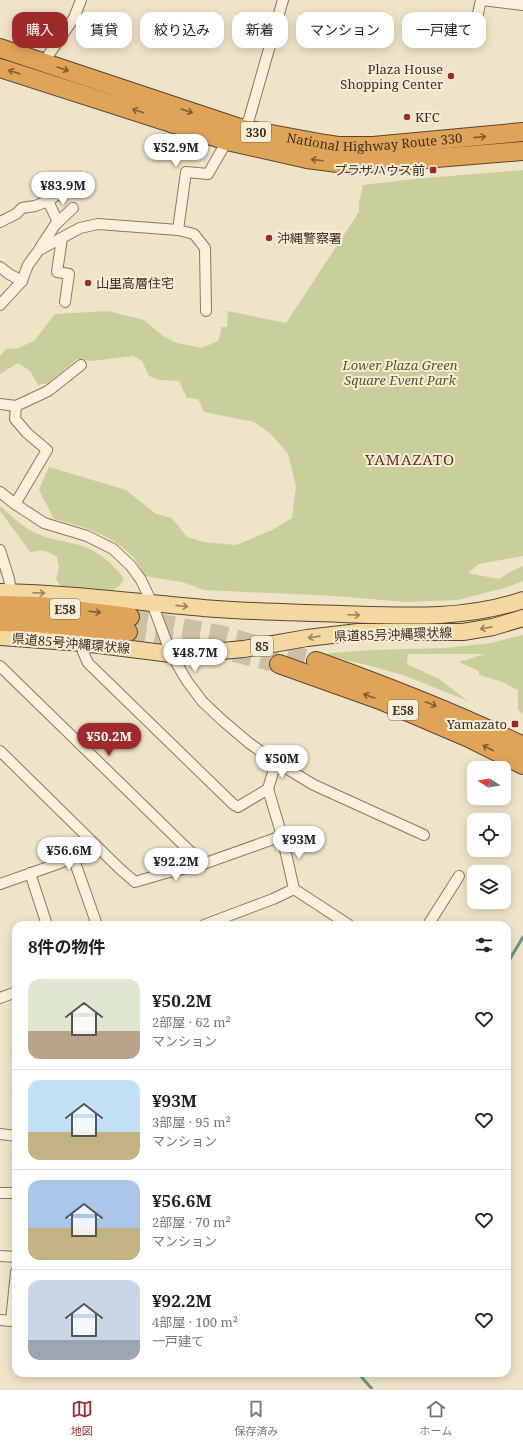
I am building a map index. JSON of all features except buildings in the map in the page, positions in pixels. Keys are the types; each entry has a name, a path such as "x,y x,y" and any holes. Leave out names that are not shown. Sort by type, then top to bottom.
{"highway":[{"name":"National Highway Route 330","path":"0,48 244,129 338,146 409,144 523,132"},
{"name":"National Highway Route 330","path":"0,68 227,141 307,159 354,164 426,160 523,151"},
{"name":"E58","path":"0,622 129,625 40,606 4,596"},
{"name":"E58","path":"316,661 399,691 475,722 523,746"},
{"name":"E58","path":"279,664 380,700 469,738 523,765"}],"main road":[{"name":"県道85号沖縄環状線","path":"4,596 44,593 243,611 382,616 436,616 474,613 523,600"},
{"name":"県道85号沖縄環状線","path":"0,637 83,643 171,654 199,654 244,649 306,638 358,632 463,632 493,627 523,618"}],"street":[{"path":"43,62 74,18 81,0"},
{"path":"178,230 186,172 208,174 227,141 244,129 249,119 283,0"},
{"path":"478,12 481,0 523,5"},
{"path":"0,222 16,214 22,208 35,206 48,201 67,188"},
{"path":"48,201 58,222"},
{"path":"0,305 22,281 28,265 58,222 73,208"},
{"path":"39,250 80,228 98,224 178,230 194,234 205,248 206,310"},
{"path":"62,238 57,272 69,274 65,302"},
{"path":"0,267 22,281"},
{"path":"0,404 16,406 48,391 81,365"},
{"path":"15,504 47,450 27,433 16,419 16,406"},
{"path":"0,492 44,523 87,536 113,549 131,566 141,580 152,603 171,654 187,681 202,700 222,720 276,762 314,785 424,835"},
{"path":"0,550 8,578 4,596"},
{"path":"83,643 83,652 88,663 233,804 238,807 268,789"},
{"path":"0,666 203,864"},
{"path":"0,751 135,882 203,864 282,836"},
{"path":"276,762 268,789 282,836 294,889 337,921"},
{"path":"0,884 60,864 73,857 88,838"},
{"path":"73,857 96,921"},
{"path":"30,873 46,921"},
{"path":"431,921 459,876"},
{"path":"215,921 273,899 294,889"},
{"path":"0,998 12,994"},
{"path":"0,1134 12,1136"},
{"path":"0,1193 12,1193"},
{"path":"0,1256 12,1257"},
{"path":"0,1320 11,1321 12,1311"}],"green space":[{"name":"Lower Plaza Green Square Event Park","path":"523,170 523,556 479,564 468,573 499,579 523,566 523,581 508,587 458,600 406,602 335,596 204,590 182,582 144,576 133,557 105,536 85,528 54,519 39,490 49,467 126,490 156,514 172,518 187,537 204,542 236,545 272,530 292,518 296,486 288,454 271,434 254,422 204,412 198,399 187,398 179,381 159,380 149,376 142,361 133,356 92,361 77,359 48,383 38,385 30,371 18,363 0,374 0,356 6,349 18,348 34,341 55,314 108,311 144,320 163,336 177,343 202,348 218,341 222,327 227,327 228,311 286,323 359,212 359,203 363,185 414,179"},
{"path":"0,506 18,522 43,536 80,545 99,554 115,568 124,579 119,586 113,590 61,586 56,579 59,568 57,557 44,551 34,551 31,553 0,511"},
{"path":"523,635 523,715 518,709 518,690 500,681 479,675 479,671 459,662 485,654 408,654 407,664 439,679 468,701 403,675 319,654 370,650 445,648 491,643"}],"waterway":[{"path":"511,957 523,937"},
{"path":"362,1377 372,1389"}],"tunnel":[{"path":"130,617 220,634 316,661"},
{"path":"128,632 209,647 279,664"}],"place":[{"name":"Plaza House Shopping Center","path":"451,76"},
{"name":"KFC","path":"407,117"},
{"name":"プラザハウス前","path":"433,170"},
{"name":"沖縄警察署","path":"269,238"},
{"name":"山里高層住宅","path":"88,283"},
{"name":"Yamazato","path":"515,724"}],"district":[{"name":"YAMAZATO","path":"410,459"}]}
